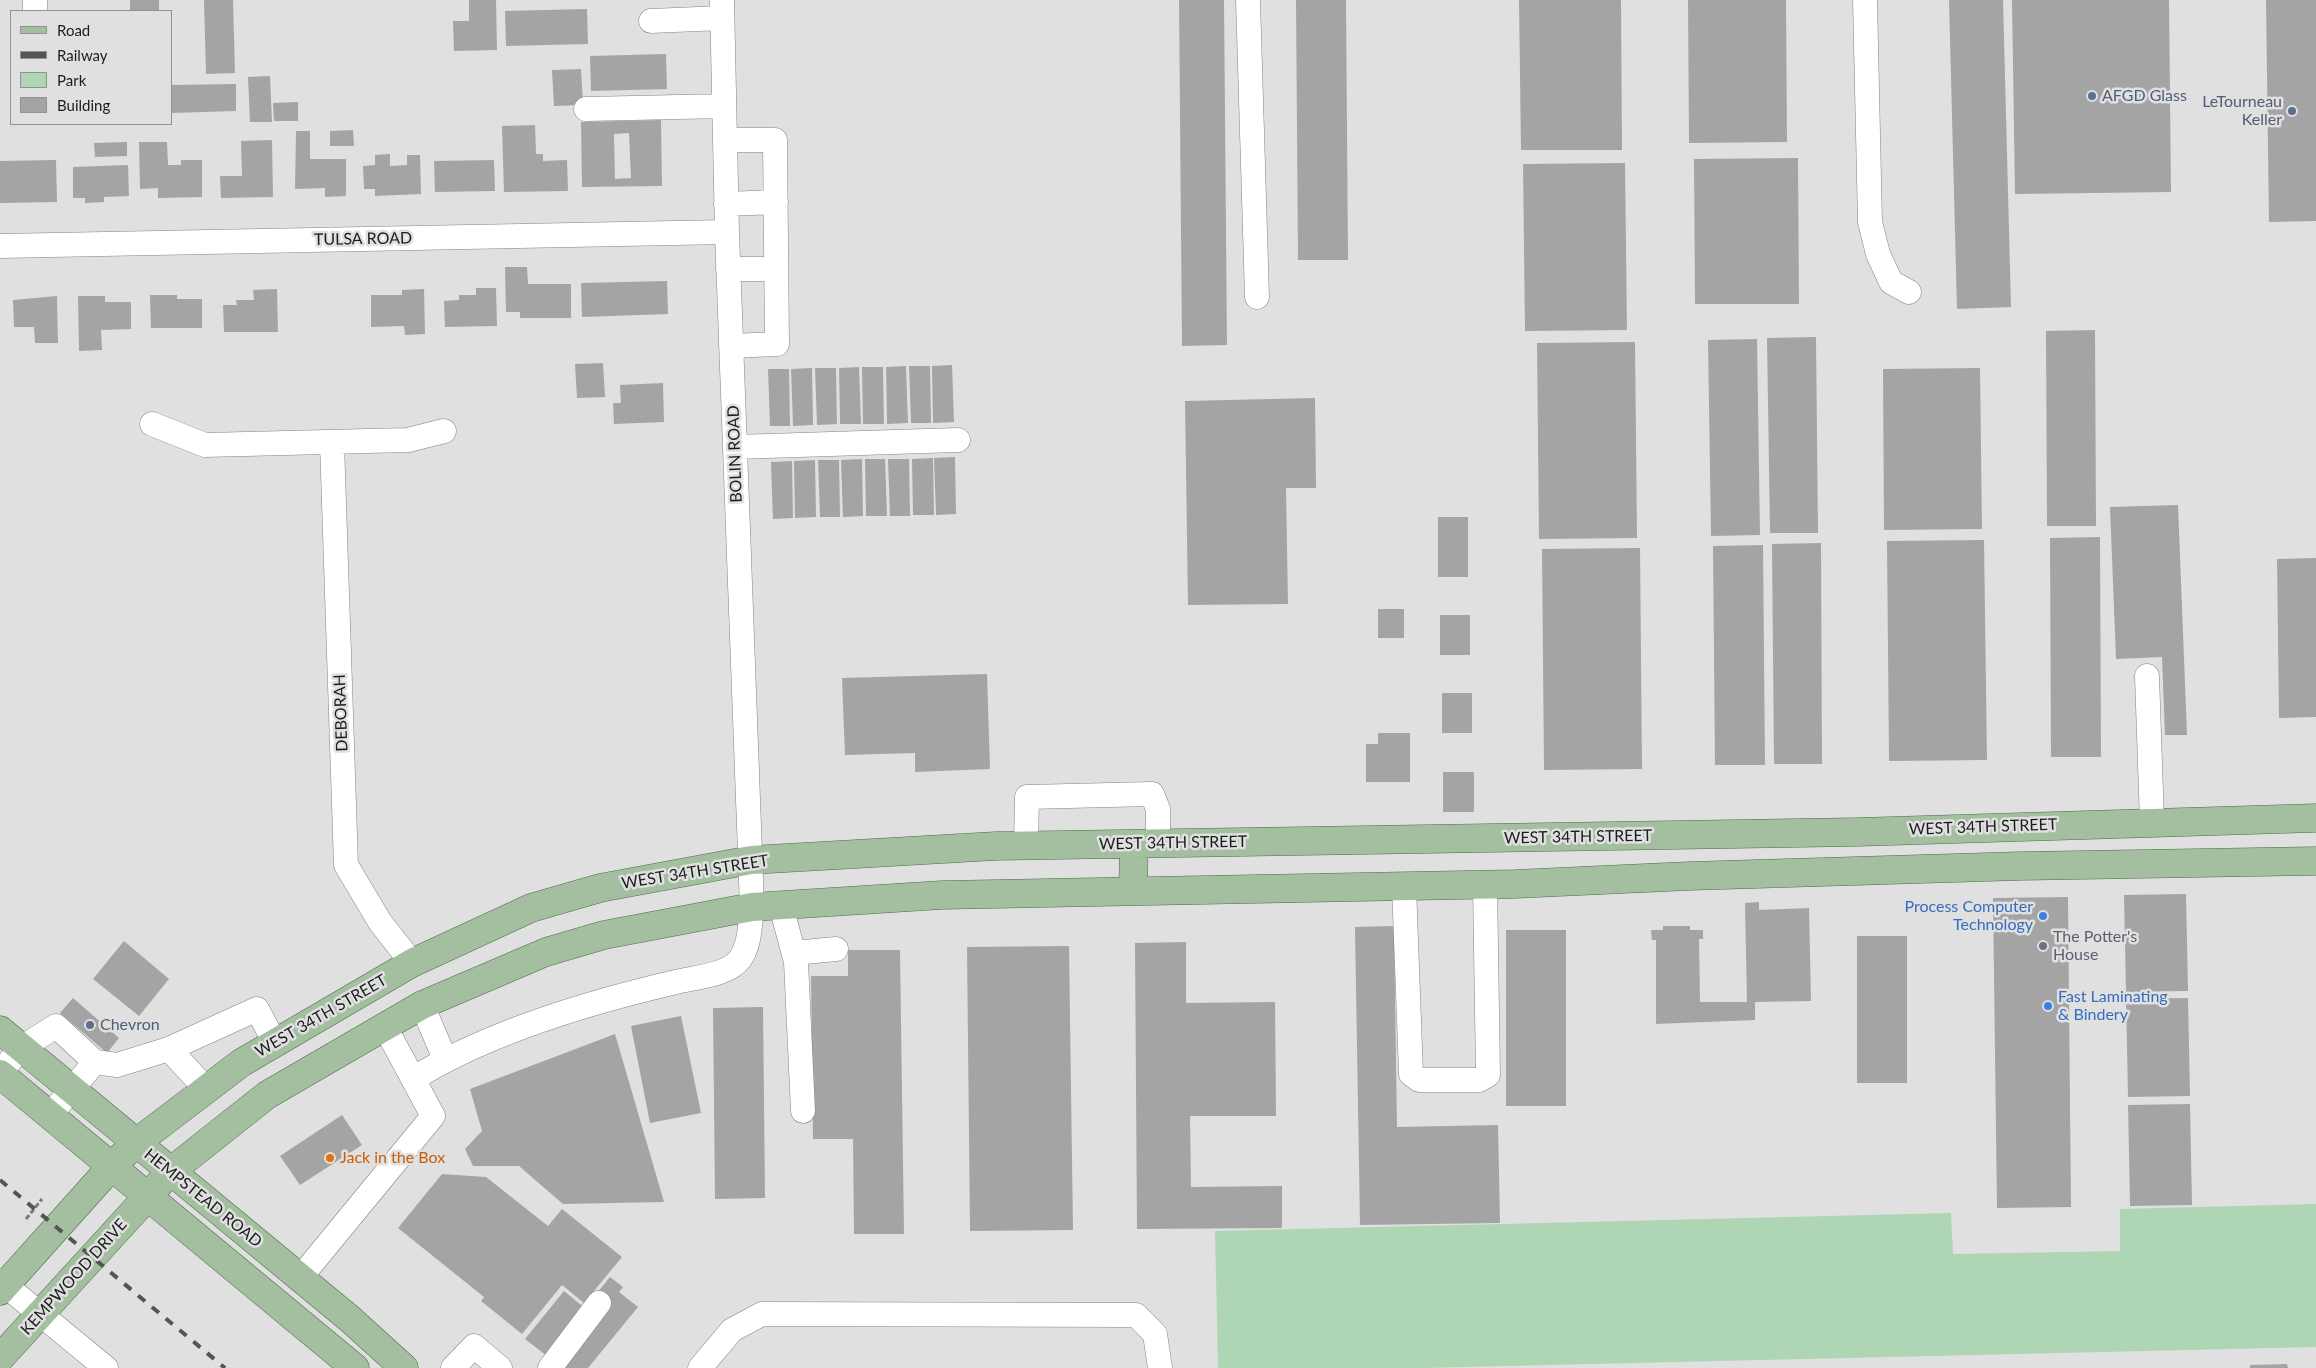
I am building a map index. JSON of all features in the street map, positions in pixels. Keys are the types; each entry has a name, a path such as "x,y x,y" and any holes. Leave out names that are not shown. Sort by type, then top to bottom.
{"main road":[{"name":"WEST 34TH STREET","path":"112,1166 136,1143 241,1062 412,963 530,908 600,888 751,860 1026,845 1735,834 2316,818"},
{"path":"1735,834 1737,874"},
{"path":"1133,890 1146,843"},
{"path":"148,1196 171,1171 267,1095 422,1005 546,952 604,935 752,907 942,895 1485,884 1737,874 2021,866 2316,861"},
{"name":"HEMPSTEAD ROAD","path":"0,1030 300,1278 404,1368"},
{"name":"HEMPSTEAD ROAD","path":"0,1073 355,1368"},
{"path":"2,1285 112,1166"},
{"name":"KEMPWOOD DRIVE","path":"0,1358 148,1196"}],"street":[{"path":"1248,0 1257,297"},
{"path":"1865,0 1870,222 1878,254 1892,282 1909,292"},
{"path":"651,21 722,9"},
{"name":"BOLIN ROAD","path":"413,1079 445,1059 489,1040 613,997 723,971 739,960 747,942 752,907 751,860 728,269 722,9"},
{"path":"586,110 724,106"},
{"path":"725,140 775,140 777,344 731,346"},
{"path":"726,204 776,202"},
{"name":"TULSA ROAD","path":"0,246 727,232"},
{"path":"728,269 776,269"},
{"path":"152,424 205,445 408,440 444,431"},
{"path":"735,447 958,440"},
{"name":"DEBORAH","path":"332,443 346,864 380,922 412,963"},
{"path":"2147,676 2152,822"},
{"path":"1026,845 1027,797 1059,795 1152,794 1158,809 1146,843"},
{"path":"1404,886 1411,1074 1419,1080 1479,1080 1488,1075 1485,884"},
{"path":"781,906 796,962 803,1111"},
{"path":"794,953 836,949"},
{"path":"422,1005 445,1059"},
{"path":"0,1073 21,1048 56,1026 95,1062 117,1065 169,1049 257,1009 275,1043"},
{"path":"300,1278 433,1116 385,1027"},
{"path":"169,1049 206,1089"},
{"path":"50,1115 95,1062"},
{"path":"2,1285 41,1314 106,1368"},
{"path":"550,1368 599,1303"},
{"path":"700,1368 732,1330 762,1314 772,1314 1136,1315 1155,1334 1160,1368"},
{"path":"453,1368 474,1346 500,1368"}],"path":[{"path":"26,1219 42,1199"}],"green space":[{"path":"2316,1204 2316,1347 1422,1368 1218,1368 1215,1231 1951,1213 1953,1254 2120,1251 2120,1209"}],"building":[{"path":"130,0 159,0 159,10 130,10"},
{"path":"204,0 233,0 235,73 206,74"},
{"path":"469,0 496,0 497,50 454,51 453,21 469,21"},
{"path":"1179,0 1224,0 1227,345 1182,346"},
{"path":"1296,0 1346,0 1348,260 1298,260"},
{"path":"1519,0 1621,0 1622,150 1521,150"},
{"path":"1688,0 1786,0 1787,142 1689,143"},
{"path":"1949,0 2003,0 2011,307 1957,309"},
{"name":"AFGD Glass","path":"2012,0 2169,0 2171,192 2015,194"},
{"name":"LeTourneau Keller","path":"2266,0 2316,0 2316,221 2269,222"},
{"path":"587,9 588,44 506,46 505,11"},
{"path":"666,54 667,89 591,91 590,56"},
{"path":"581,69 583,105 554,106 552,70"},
{"path":"270,76 272,122 250,122 248,77"},
{"path":"236,84 236,111 172,113 172,85"},
{"path":"298,102 298,121 274,121 273,103"},
{"path":"661,120 662,186 582,187 581,122","holes":["629,133 631,178 615,179 614,134"]},
{"path":"535,125 536,154 543,154 543,161 567,160 568,191 504,192 502,126"},
{"path":"353,130 354,146 330,146 330,131"},
{"path":"296,131 310,131 310,159 346,159 346,196 325,197 325,188 295,189"},
{"path":"272,140 273,197 221,198 220,176 242,176 241,141"},
{"path":"127,142 127,156 95,157 94,143"},
{"path":"139,142 167,142 168,165 181,165 181,160 202,160 202,197 158,198 158,188 140,189"},
{"path":"390,154 390,166 407,165 407,155 420,155 421,194 375,196 375,189 364,189 363,166 375,165 375,155"},
{"path":"1798,158 1799,304 1695,304 1694,159"},
{"path":"56,160 57,202 0,203 0,161"},
{"path":"494,160 495,191 435,192 434,161"},
{"path":"1625,163 1627,330 1525,331 1523,164"},
{"path":"128,165 129,196 104,197 104,202 85,203 85,198 73,198 73,167"},
{"path":"505,267 527,267 528,284 571,284 571,318 520,318 520,312 506,312"},
{"path":"667,281 668,314 582,317 581,283"},
{"path":"476,288 496,288 497,326 445,327 444,301 459,300 459,295 476,295"},
{"path":"277,289 278,332 224,332 223,305 237,305 236,300 254,300 253,290"},
{"path":"424,289 425,334 405,335 404,326 371,327 371,295 402,295 402,290"},
{"path":"150,295 177,295 177,299 202,299 202,328 151,328"},
{"path":"57,296 58,343 35,343 34,327 14,327 13,300"},
{"path":"78,296 105,296 105,302 131,302 131,329 101,330 102,350 79,351"},
{"path":"2095,330 2096,526 2047,526 2046,331"},
{"path":"1816,337 1818,533 1770,533 1767,338"},
{"path":"1757,339 1760,535 1711,536 1708,340"},
{"path":"1635,342 1637,538 1539,539 1537,343"},
{"path":"603,363 605,397 577,398 575,364"},
{"path":"952,365 954,422 933,423 932,366"},
{"path":"906,366 908,423 887,424 886,367"},
{"path":"909,366 930,366 931,423 911,423"},
{"path":"859,367 861,424 840,424 839,368"},
{"path":"862,367 883,367 884,424 863,424"},
{"path":"812,368 813,425 793,426 791,369"},
{"path":"815,368 836,368 837,424 817,425"},
{"path":"1980,368 1982,529 1884,530 1883,369"},
{"path":"768,369 789,369 790,426 770,426"},
{"path":"663,383 664,422 614,424 613,403 621,403 620,385"},
{"path":"1315,398 1316,488 1286,488 1288,604 1188,605 1185,401"},
{"path":"955,457 956,514 936,515 934,458"},
{"path":"933,458 934,515 913,515 912,459"},
{"path":"862,459 863,516 843,517 841,460"},
{"path":"865,459 885,459 887,516 866,516"},
{"path":"888,459 909,459 910,516 890,516"},
{"path":"815,460 816,517 795,518 794,461"},
{"path":"818,460 839,460 840,517 820,517"},
{"path":"792,461 793,518 773,519 771,462"},
{"path":"2178,505 2187,735 2165,735 2162,657 2116,659 2110,507"},
{"path":"1438,517 1468,517 1468,577 1438,577"},
{"path":"2100,537 2101,757 2051,757 2050,538"},
{"path":"1984,540 1987,760 1889,761 1887,541"},
{"path":"1821,543 1822,764 1774,764 1772,544"},
{"path":"1763,545 1765,765 1715,765 1713,546"},
{"path":"1640,548 1642,769 1544,770 1542,549"},
{"path":"2316,558 2316,717 2279,718 2277,559"},
{"path":"1378,609 1404,609 1404,638 1378,638"},
{"path":"1440,615 1470,615 1470,655 1440,655"},
{"path":"987,674 990,769 915,772 915,753 845,755 842,678"},
{"path":"1442,693 1472,693 1472,733 1442,733"},
{"path":"1378,733 1410,733 1410,782 1366,782 1366,744 1378,744"},
{"path":"1443,772 1474,772 1474,812 1443,812"},
{"path":"2186,894 2188,991 2126,992 2124,895"},
{"path":"2068,897 2071,1207 1997,1208 1993,898"},
{"path":"1759,902 1759,910 1809,908 1811,1001 1755,1002 1755,1020 1656,1024 1656,940 1652,940 1651,930 1663,930 1663,926 1690,926 1690,930 1703,930 1703,939 1699,939 1700,1002 1747,1002 1745,903"},
{"path":"1394,926 1397,1127 1498,1125 1500,1223 1360,1225 1355,927"},
{"path":"1506,930 1566,930 1566,1106 1506,1106"},
{"path":"1857,936 1907,936 1907,1083 1857,1083"},
{"path":"124,941 169,979 139,1016 93,979"},
{"path":"1186,942 1186,1003 1275,1002 1276,1116 1190,1116 1191,1187 1282,1186 1282,1228 1137,1229 1135,943"},
{"path":"1069,946 1073,1230 970,1231 967,947"},
{"path":"848,950 900,950 904,1234 854,1234 853,1139 813,1139 811,976 848,976"},
{"name":"Chevron","path":"73,998 119,1038 107,1053 60,1013"},
{"path":"2188,998 2190,1096 2128,1097 2126,999"},
{"path":"763,1007 765,1198 715,1199 713,1008"},
{"path":"681,1016 701,1113 650,1123 631,1026"},
{"path":"615,1034 664,1202 563,1204 519,1166 473,1166 465,1149 482,1131 470,1089"},
{"path":"2190,1104 2192,1205 2130,1206 2128,1105"},
{"path":"342,1115 362,1145 300,1185 280,1156"},
{"path":"442,1174 486,1177 548,1226 562,1209 622,1257 584,1303 562,1285 522,1334 481,1301 484,1297 398,1228"},
{"path":"610,1277 623,1287 619,1292 638,1307 588,1368 558,1368 611,1304 597,1293"},
{"path":"564,1291 586,1309 547,1356 525,1339"},
{"path":"2287,1364 2288,1368 2250,1368 2250,1365"}],"railway":[{"path":"0,1180 225,1368"}],"place":[{"name":"AFGD Glass","path":"2092,96"},
{"name":"LeTourneau Keller","path":"2292,111"},
{"name":"Process Computer Technology","path":"2043,916"},
{"name":"The Potter's House","path":"2043,946"},
{"name":"Fast Laminating & Bindery","path":"2048,1006"},
{"name":"Chevron","path":"90,1025"},
{"name":"Jack in the Box","path":"330,1158"}]}
